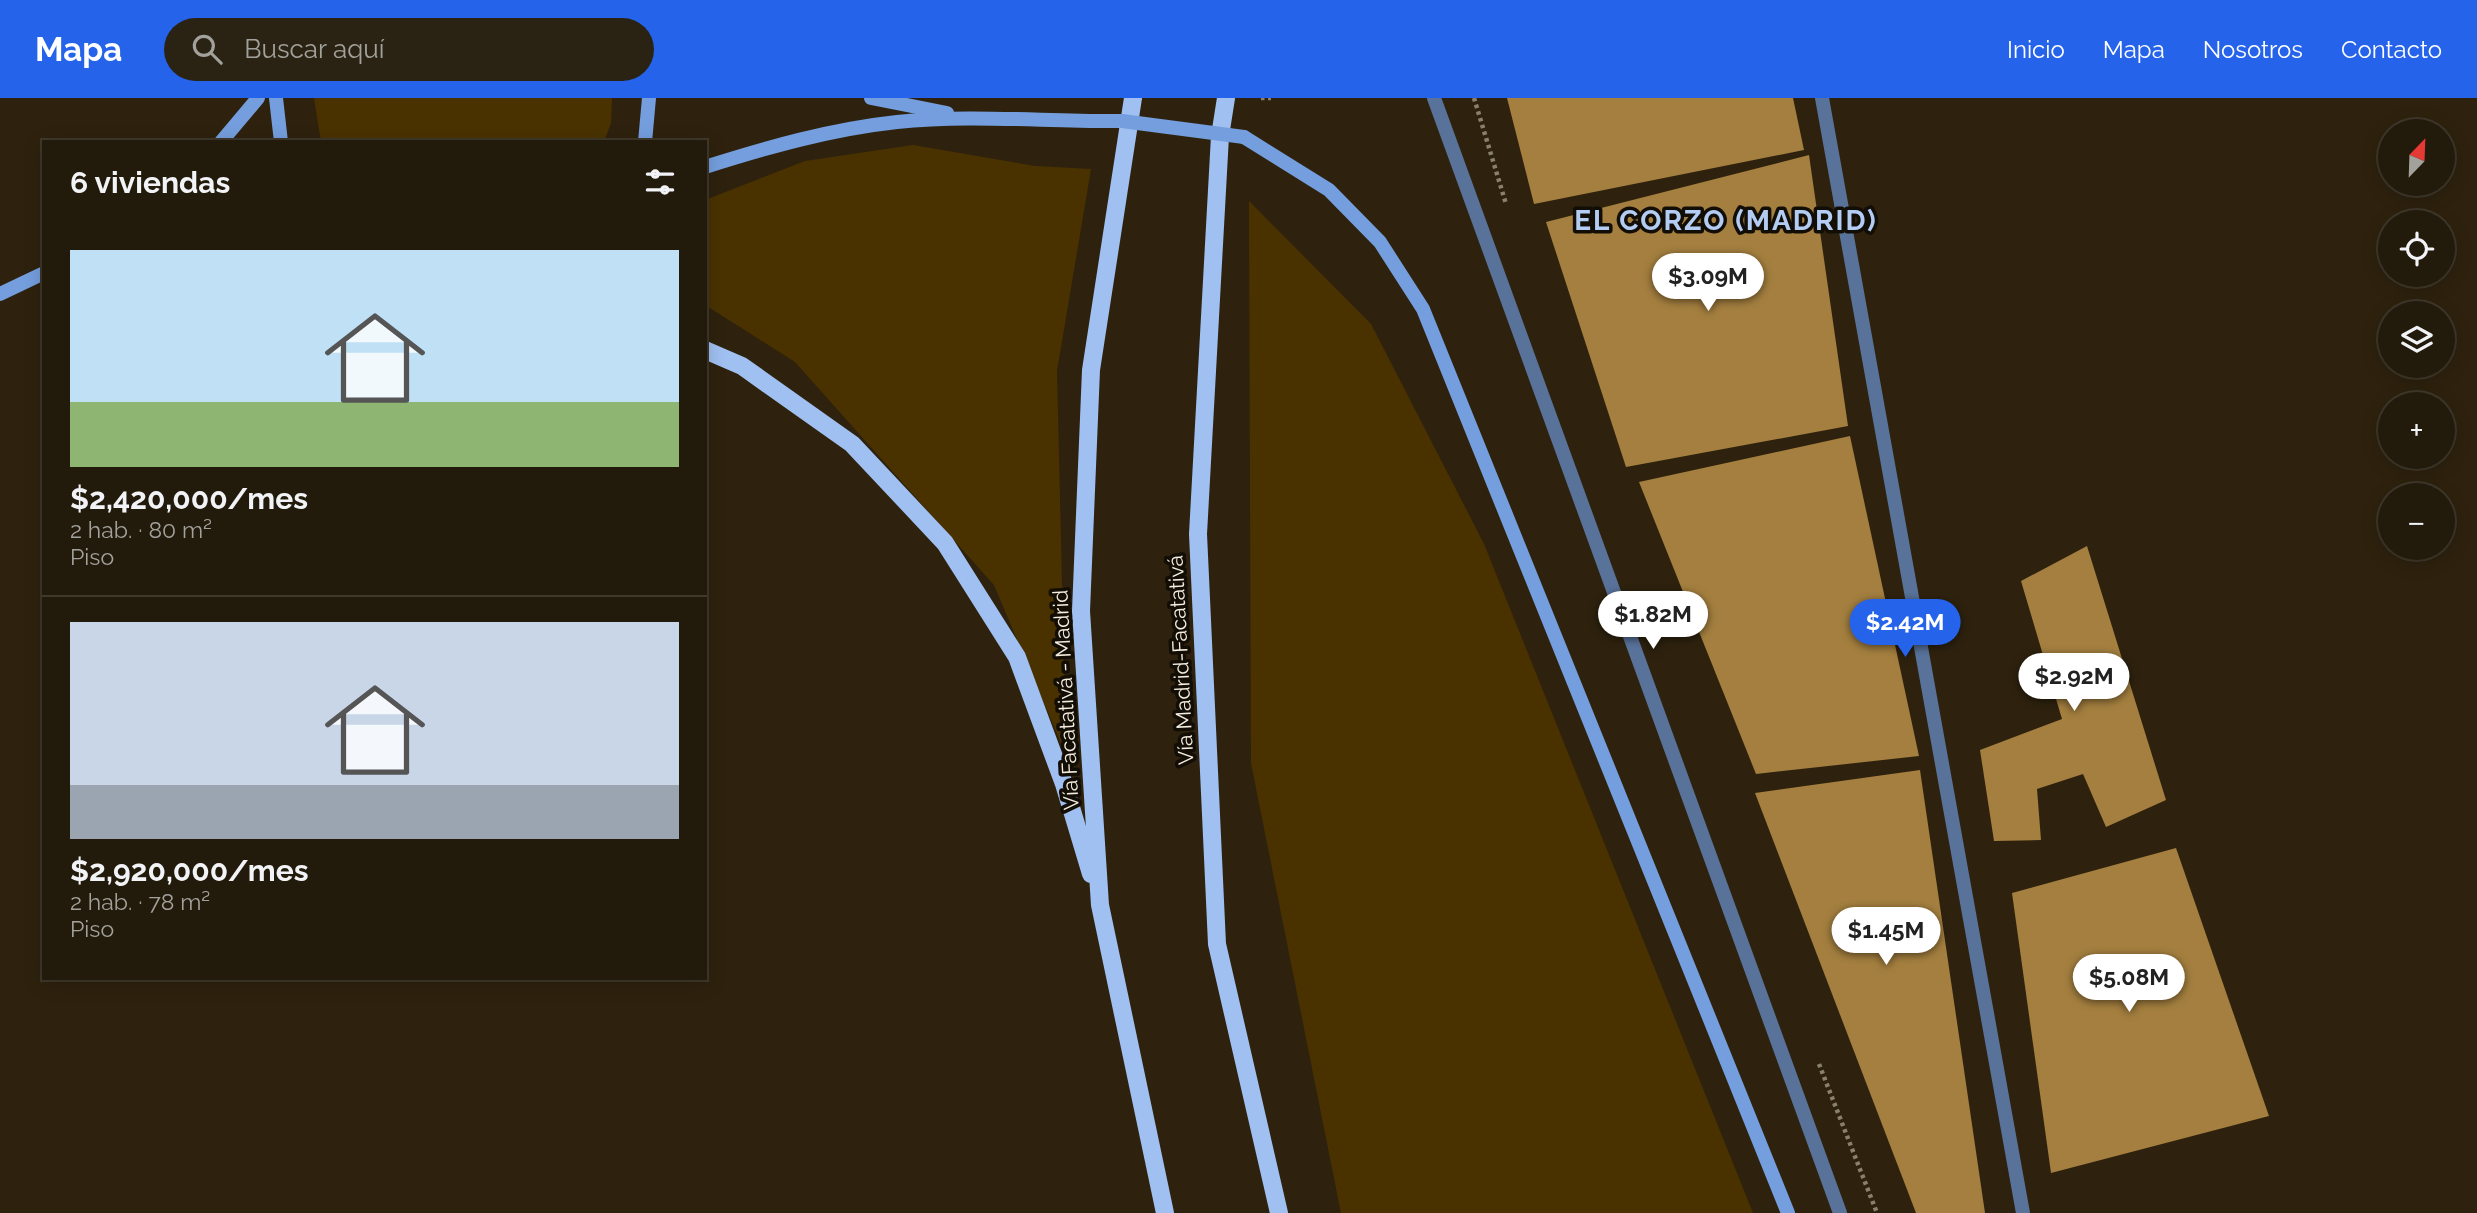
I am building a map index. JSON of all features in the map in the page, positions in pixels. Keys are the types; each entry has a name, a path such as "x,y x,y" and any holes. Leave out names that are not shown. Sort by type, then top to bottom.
{"main road":[{"name":"Vía Facatativá - Madrid","path":"1133,98 1091,370 1080,611 1100,905 1165,1213"},
{"name":"Vía Madrid-Facatativá","path":"1226,98 1220,136 1198,534 1217,944 1279,1213"},
{"path":"707,351 742,366 852,444 945,543 1017,657 1065,784 1100,905"}],"street":[{"path":"223,140 258,98"},
{"path":"276,98 281,140"},
{"path":"645,140 649,98"},
{"path":"870,98 975,118 1042,122"},
{"path":"1434,98 1840,1213"},
{"path":"1822,98 2023,1213"},
{"path":"707,166 756,150 897,122 970,118 1042,122 1122,121 1244,137 1329,190 1380,242 1423,309 1788,1213"},
{"path":"4,293 42,274"},
{"path":"4,293 42,282"}],"path":[{"path":"1261,98 1271,98"}],"shaded area":[{"path":"314,98 612,98 611,123 605,140 321,140"},
{"path":"913,145 1035,166 1091,169 1057,371 1066,755 994,585 795,362 707,306 707,199 805,161"},
{"path":"1249,201 1371,324 1484,544 1753,1213 1341,1213 1251,763"}],"building":[{"path":"1507,98 1793,98 1804,150 1534,204"},
{"path":"1809,155 1848,426 1626,467 1546,222"},
{"path":"1850,436 1919,756 1756,774 1639,482"},
{"path":"2087,546 2166,800 2106,827 2083,774 2037,789 2041,840 1994,841 1980,750 2062,719 2021,581"},
{"path":"1920,770 1985,1213 1916,1213 1755,793"},
{"path":"2176,848 2269,1116 2051,1173 2012,893"}],"district":[{"name":"EL CORZO (MADRID)","path":"1726,220"}]}
